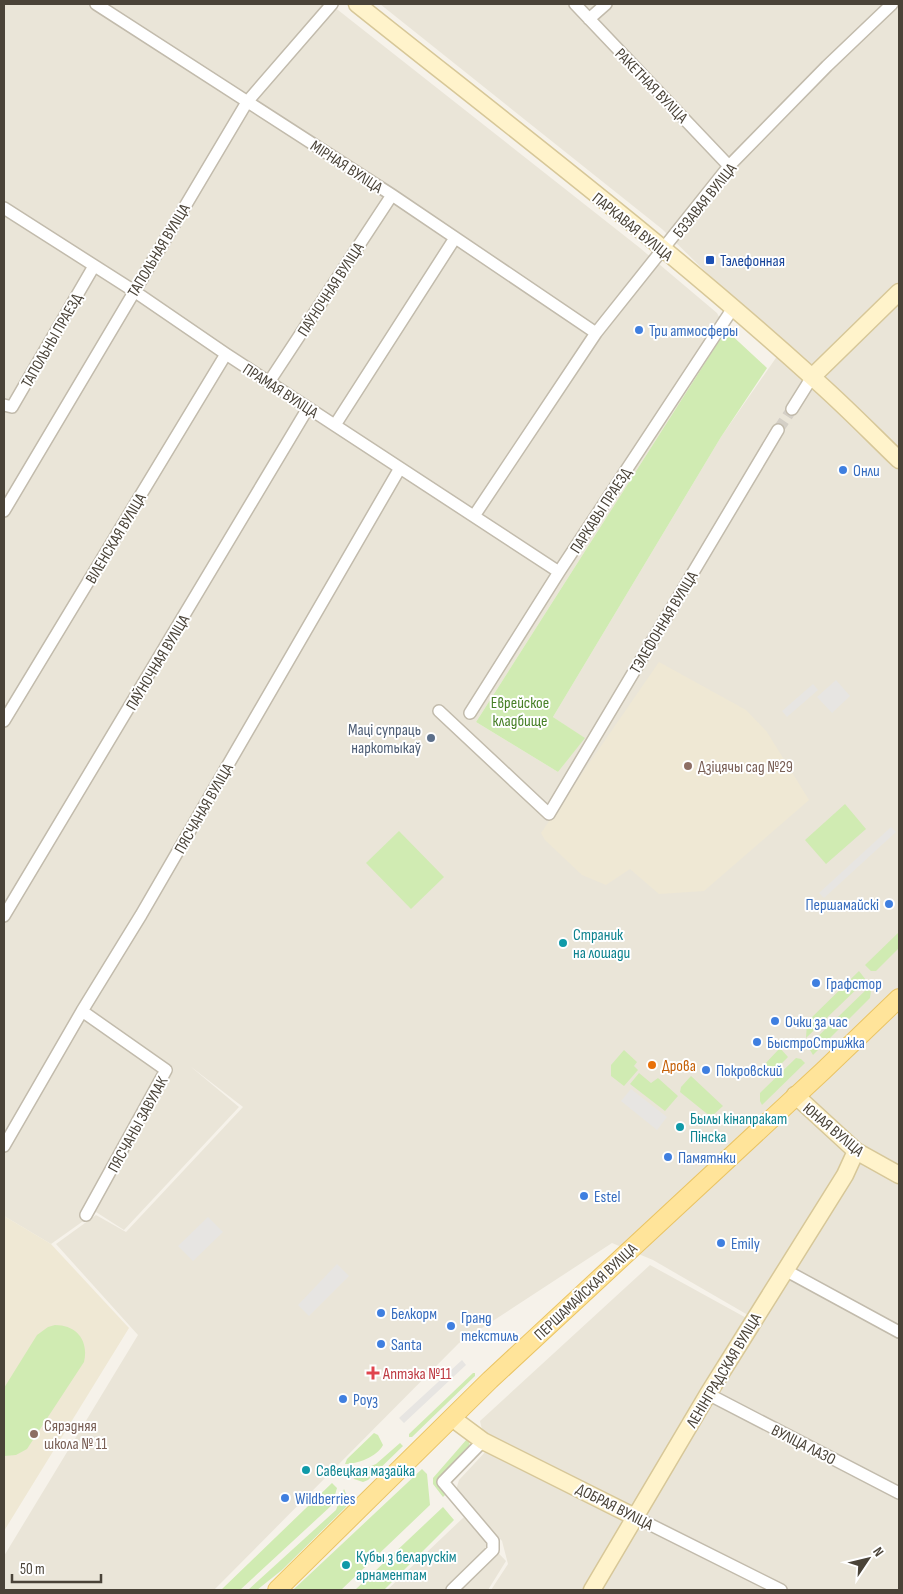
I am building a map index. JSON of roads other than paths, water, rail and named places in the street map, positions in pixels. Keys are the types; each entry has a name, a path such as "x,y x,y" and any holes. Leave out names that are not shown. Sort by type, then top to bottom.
{"main road":[{"name":"ПЕРШАМАЙСКАЯ ВУЛІЦА","path":"277,1590 497,1373 899,998"}],"street":[{"name":"МІРНАЯ ВУЛІЦА","path":"96,4 392,195 596,332"},
{"name":"ТАПОЛЬНАЯ ВУЛІЦА","path":"4,511 247,102 332,4"},
{"name":"ПАРКАВАЯ ВУЛІЦА","path":"356,4 664,249 812,377 899,460"},
{"name":"РАКЕТНАЯ ВУЛІЦА","path":"574,4 729,166"},
{"path":"590,19 606,4"},
{"name":"БЭЗАВАЯ ВУЛІЦА","path":"474,516 596,332 729,166 827,66 892,4"},
{"name":"ПАЎНОЧНАЯ ВУЛІЦА","path":"268,382 392,195"},
{"name":"ПРАМАЯ ВУЛІЦА","path":"4,208 134,291 268,382 559,572"},
{"path":"335,425 455,238"},
{"name":"ТАПОЛЬНЫ ПРАЕЗД","path":"4,405 12,407 94,266"},
{"path":"792,409 812,377 899,292"},
{"name":"ПАРКАВЫ ПРАЕЗД","path":"470,713 559,572 733,308"},
{"name":"ВІЛЕНСКАЯ ВУЛІЦА","path":"4,721 226,354"},
{"name":"ПАЎНОЧНАЯ ВУЛІЦА","path":"4,916 308,408"},
{"name":"ТЭЛЕФОННАЯ ВУЛІЦА","path":"439,711 549,814 778,430"},
{"name":"ПЯСЧАНАЯ ВУЛІЦА","path":"4,1146 141,915 400,468"},
{"name":"ПЯСЧАНЫ ЗАВУЛАК","path":"82,1012 166,1070 86,1215"},
{"name":"ЮНАЯ ВУЛІЦА","path":"795,1096 856,1151 899,1175"},
{"name":"ЛЕНІНГРАДСКАЯ ВУЛІЦА","path":"592,1590 708,1394 845,1175 856,1151"},
{"path":"785,1270 899,1332"},
{"name":"ВУЛІЦА ЛАЗО","path":"708,1394 899,1493"},
{"name":"ДОБРАЯ ВУЛІЦА","path":"452,1418 483,1441 781,1590"},
{"path":"452,1590 492,1550 493,1541 443,1482 483,1441"}],"tunnel":[{"path":"778,430 792,409"}],"place":[{"name":"Тэлефонная","path":"710,260"},
{"name":"Три атмосферы","path":"639,330"},
{"name":"Онли","path":"843,470"},
{"name":"Маці супраць наркотыкаў","path":"431,738"},
{"name":"Дзіцячы сад №29","path":"688,766"},
{"name":"Першамайскі","path":"889,904"},
{"name":"Страник на лошади","path":"563,943"},
{"name":"Графстор","path":"816,983"},
{"name":"Очки за час","path":"775,1021"},
{"name":"БыстроСтрижка","path":"757,1042"},
{"name":"Дрова","path":"652,1065"},
{"name":"Покровский","path":"706,1070"},
{"name":"Былы кінапракат Пінска","path":"680,1127"},
{"name":"Памятнки","path":"668,1157"},
{"name":"Estel","path":"584,1196"},
{"name":"Emily","path":"721,1243"},
{"name":"Белкорм","path":"381,1313"},
{"name":"Гранд текстиль","path":"451,1326"},
{"name":"Santa","path":"381,1344"},
{"name":"Аптэка №11","path":"373,1373"},
{"name":"Роуз","path":"343,1399"},
{"name":"Сярэдняя школа № 11","path":"34,1434"},
{"name":"Савецкая мазайка","path":"306,1470"},
{"name":"Wildberries","path":"285,1498"},
{"name":"Кубы з беларускім арнаментам","path":"346,1565"}],"park label":[{"name":"Еврейское кладбище","path":"520,711"}]}
